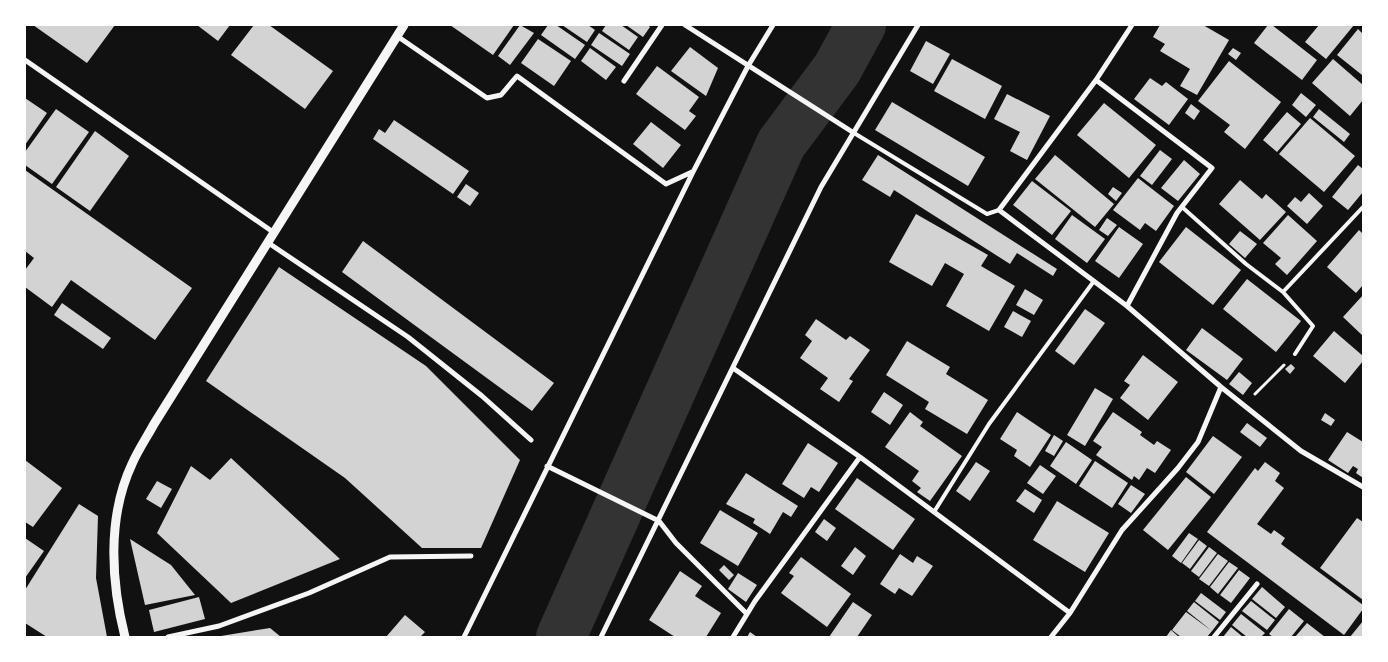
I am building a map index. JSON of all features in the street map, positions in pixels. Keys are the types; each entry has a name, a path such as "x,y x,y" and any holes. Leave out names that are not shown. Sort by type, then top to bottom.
{"street":[{"path":"125,637 116,587 115,524 131,465 154,424 273,232 404,25"},
{"path":"624,82 662,25"},
{"path":"685,25 854,133"},
{"path":"464,637 693,172 748,66 773,25"},
{"path":"601,637 821,187 918,25"},
{"path":"1132,25 1096,80 999,210 1127,306 1301,451 1363,487"},
{"path":"397,36 487,98 501,95 517,76 666,184 693,172"},
{"path":"25,60 273,232"},
{"path":"1096,80 1212,168 1181,206 1127,306"},
{"path":"267,242 408,337 482,396 531,440"},
{"path":"733,368 860,456 1070,613"},
{"path":"1051,637 1070,613 1122,530 1178,468 1198,442 1221,386"},
{"path":"733,637 746,614 860,456"},
{"path":"547,466 659,521 676,543 746,614"},
{"path":"168,637 219,626 309,593 390,557 471,556"},
{"path":"1214,637 1257,584"}],"lane":[{"path":"854,133 987,214 999,210"},
{"path":"1181,206 1246,264 1283,292 1313,326 1295,354"},
{"path":"1283,292 1363,207"},
{"path":"934,512 989,424 1094,281"}],"path":[{"path":"1244,405 1295,354"}],"building":[{"path":"33,25 115,25 87,63"},
{"path":"197,25 230,25 218,41"},
{"path":"254,25 269,25 333,71 305,109 231,55"},
{"path":"450,25 514,25 493,55"},
{"path":"520,25 534,33 510,65 498,56"},
{"path":"548,25 556,25 585,45 575,59 541,35"},
{"path":"562,25 588,25 595,30 587,42"},
{"path":"606,25 621,25 638,37 629,50 602,31"},
{"path":"626,25 648,25 650,27 643,37"},
{"path":"1160,25 1203,25 1229,40 1197,95 1180,86 1190,69 1160,51 1165,44 1153,37"},
{"path":"1268,25 1272,25 1317,60 1302,80 1254,43"},
{"path":"1319,25 1354,25 1326,59 1305,42"},
{"path":"1358,29 1363,34 1362,75 1337,55"},
{"path":"599,33 630,54 622,66 591,45"},
{"path":"538,39 571,61 554,86 521,63"},
{"path":"926,41 950,54 933,84 910,71"},
{"path":"690,47 718,68 706,96 671,71"},
{"path":"590,48 616,67 606,80 581,61"},
{"path":"1233,48 1241,53 1236,60 1228,54"},
{"path":"952,59 1002,86 985,119 934,91"},
{"path":"1333,59 1363,85 1363,100 1350,116 1312,83"},
{"path":"1229,61 1281,102 1245,149 1224,132 1230,125 1198,101"},
{"path":"657,66 699,97 689,111 696,116 685,130 636,94"},
{"path":"1150,78 1162,86 1166,82 1188,99 1169,125 1134,99"},
{"path":"1301,93 1316,105 1306,117 1292,105"},
{"path":"1007,94 1050,116 1027,160 1010,151 1020,132 994,119"},
{"path":"25,98 47,113 25,145"},
{"path":"892,102 985,157 968,186 875,130"},
{"path":"1104,103 1156,145 1129,178 1077,135"},
{"path":"1191,104 1200,111 1194,120 1185,113"},
{"path":"56,109 89,132 52,184 25,165 25,152"},
{"path":"1319,109 1350,134 1344,142 1313,117"},
{"path":"1287,112 1301,124 1277,152 1263,140"},
{"path":"1310,118 1355,156 1324,192 1279,154"},
{"path":"394,120 469,171 453,194 373,139 379,129 385,133"},
{"path":"651,122 681,145 663,168 633,144"},
{"path":"95,131 129,156 90,211 56,187"},
{"path":"1160,150 1172,159 1152,185 1140,176"},
{"path":"878,155 1057,269 1053,276 1017,253 1010,264 894,190 890,197 862,180"},
{"path":"1055,155 1114,204 1095,227 1035,179"},
{"path":"1184,160 1200,174 1178,201 1161,188"},
{"path":"1358,165 1363,169 1363,192 1348,210 1332,197"},
{"path":"25,170 192,288 155,340 71,280 52,307 25,287 25,270 34,258 25,251"},
{"path":"1138,178 1174,206 1156,231 1145,223 1140,230 1113,210"},
{"path":"1240,180 1262,199 1266,194 1286,212 1260,240 1219,204"},
{"path":"1032,181 1071,211 1052,235 1013,205"},
{"path":"466,184 479,193 470,206 457,197"},
{"path":"1113,187 1122,193 1116,201 1108,194"},
{"path":"1309,193 1323,206 1307,224 1287,206 1295,197 1301,202"},
{"path":"916,214 988,255 981,266 1015,286 989,331 946,306 964,274 945,263 932,286 889,262"},
{"path":"1072,215 1105,239 1087,263 1055,239"},
{"path":"1288,215 1317,241 1287,275 1275,264 1281,258 1263,243"},
{"path":"1107,218 1117,225 1108,236 1099,230"},
{"path":"1119,227 1143,244 1119,278 1095,261"},
{"path":"1186,227 1241,270 1213,305 1159,262"},
{"path":"1359,230 1363,234 1363,285 1356,293 1327,267"},
{"path":"1240,231 1257,244 1245,258 1229,244"},
{"path":"363,241 554,383 532,411 342,272"},
{"path":"279,267 426,366 520,460 481,548 422,548 345,478 206,381"},
{"path":"1247,279 1301,321 1276,352 1223,309"},
{"path":"1025,289 1043,300 1034,315 1016,305"},
{"path":"1363,295 1363,336 1343,317"},
{"path":"62,303 111,338 103,349 54,315"},
{"path":"1085,309 1105,323 1074,365 1055,351"},
{"path":"1013,311 1031,321 1022,337 1004,327"},
{"path":"816,319 846,340 850,336 870,350 849,379 853,381 839,402 820,389 828,378 800,358 812,341 805,335"},
{"path":"1202,328 1243,359 1227,380 1186,350"},
{"path":"1334,331 1363,356 1363,361 1345,383 1313,356"},
{"path":"907,341 950,367 946,374 988,400 967,434 925,409 929,402 886,375"},
{"path":"1143,355 1178,382 1148,420 1120,398 1130,385 1124,381"},
{"path":"1291,364 1295,368 1290,374 1285,369"},
{"path":"1239,372 1252,383 1243,395 1229,384"},
{"path":"1095,388 1113,399 1085,446 1067,435"},
{"path":"884,392 903,405 890,425 871,412"},
{"path":"910,412 923,422 920,426 962,456 930,501 917,492 921,488 912,481 919,471 885,447"},
{"path":"1017,412 1051,435 1030,467 1014,456 1017,450 1000,439"},
{"path":"1113,412 1142,432 1140,435 1154,445 1157,441 1171,450 1155,473 1147,468 1139,480 1134,476 1132,480 1096,455 1102,447 1093,441"},
{"path":"1325,413 1335,420 1331,426 1321,420"},
{"path":"1247,423 1267,438 1260,447 1240,432"},
{"path":"1347,432 1363,442 1363,478 1356,473 1358,469 1353,466 1348,473 1328,460"},
{"path":"1054,435 1063,441 1054,456 1045,451"},
{"path":"1213,436 1242,457 1214,494 1186,472"},
{"path":"1066,442 1092,460 1076,484 1050,466"},
{"path":"808,443 838,463 819,492 811,487 804,498 782,484"},
{"path":"231,458 340,559 231,603 157,533 191,466 210,480"},
{"path":"25,460 62,488 33,527 25,522"},
{"path":"1095,461 1128,483 1112,508 1079,486"},
{"path":"976,462 990,471 970,501 956,491"},
{"path":"1265,462 1280,473 1275,481 1284,488 1257,524 1271,534 1274,530 1285,538 1281,544 1363,605 1363,609 1344,635 1207,532 1255,468 1258,471"},
{"path":"1040,465 1056,476 1043,494 1027,483"},
{"path":"746,473 798,506 791,517 783,512 770,534 753,523 755,519 726,504"},
{"path":"1186,477 1211,497 1168,550 1143,530"},
{"path":"857,478 915,519 893,550 835,509"},
{"path":"157,481 172,489 161,508 146,499"},
{"path":"1131,485 1145,494 1131,513 1118,504"},
{"path":"1025,489 1042,500 1034,513 1016,501"},
{"path":"1057,501 1109,533 1085,572 1033,540"},
{"path":"79,504 98,516 96,578 107,637 47,637 25,623 25,590"},
{"path":"720,510 758,533 738,566 700,543"},
{"path":"1357,518 1363,522 1363,600 1320,568"},
{"path":"824,519 836,528 827,541 815,532"},
{"path":"1189,533 1198,539 1181,563 1172,556"},
{"path":"25,538 44,551 25,578"},
{"path":"130,539 171,565 195,595 145,605"},
{"path":"1199,540 1207,546 1190,569 1182,563"},
{"path":"855,547 866,556 853,575 841,566"},
{"path":"1209,547 1217,553 1199,577 1191,571"},
{"path":"900,554 913,563 917,556 933,566 912,596 899,588 895,594 880,584"},
{"path":"1218,554 1228,561 1209,586 1199,579"},
{"path":"801,557 851,594 827,627 781,593 794,576 789,573"},
{"path":"1229,562 1238,568 1218,594 1210,587"},
{"path":"724,565 734,575 729,580 719,570"},
{"path":"1239,570 1250,578 1231,603 1220,595"},
{"path":"680,571 702,586 695,596 721,613 706,637 675,637 649,620"},
{"path":"738,573 757,585 746,602 728,589"},
{"path":"1262,587 1285,607 1276,618 1252,599"},
{"path":"1201,593 1226,612 1220,620 1195,601"},
{"path":"199,597 205,619 154,632 149,610"},
{"path":"1251,601 1275,620 1267,630 1242,611"},
{"path":"853,602 872,615 857,637 829,637"},
{"path":"1194,602 1219,622 1212,631 1187,611"},
{"path":"1289,609 1304,621 1291,637 1273,637 1269,634"},
{"path":"1186,612 1212,631 1207,637 1181,637 1172,630"},
{"path":"1241,614 1265,633 1261,637 1247,637 1232,625"},
{"path":"405,615 425,632 420,637 386,637"},
{"path":"1363,621 1363,637 1350,637"},
{"path":"1307,623 1325,637 1295,637"},
{"path":"1231,627 1243,637 1223,637"},
{"path":"270,628 281,637 221,637 221,636"},
{"path":"1171,630 1179,637 1166,637"},
{"path":"750,632 757,637 747,637"}],"waterway":[{"path":"561,637 781,144 837,69 861,25"}]}
